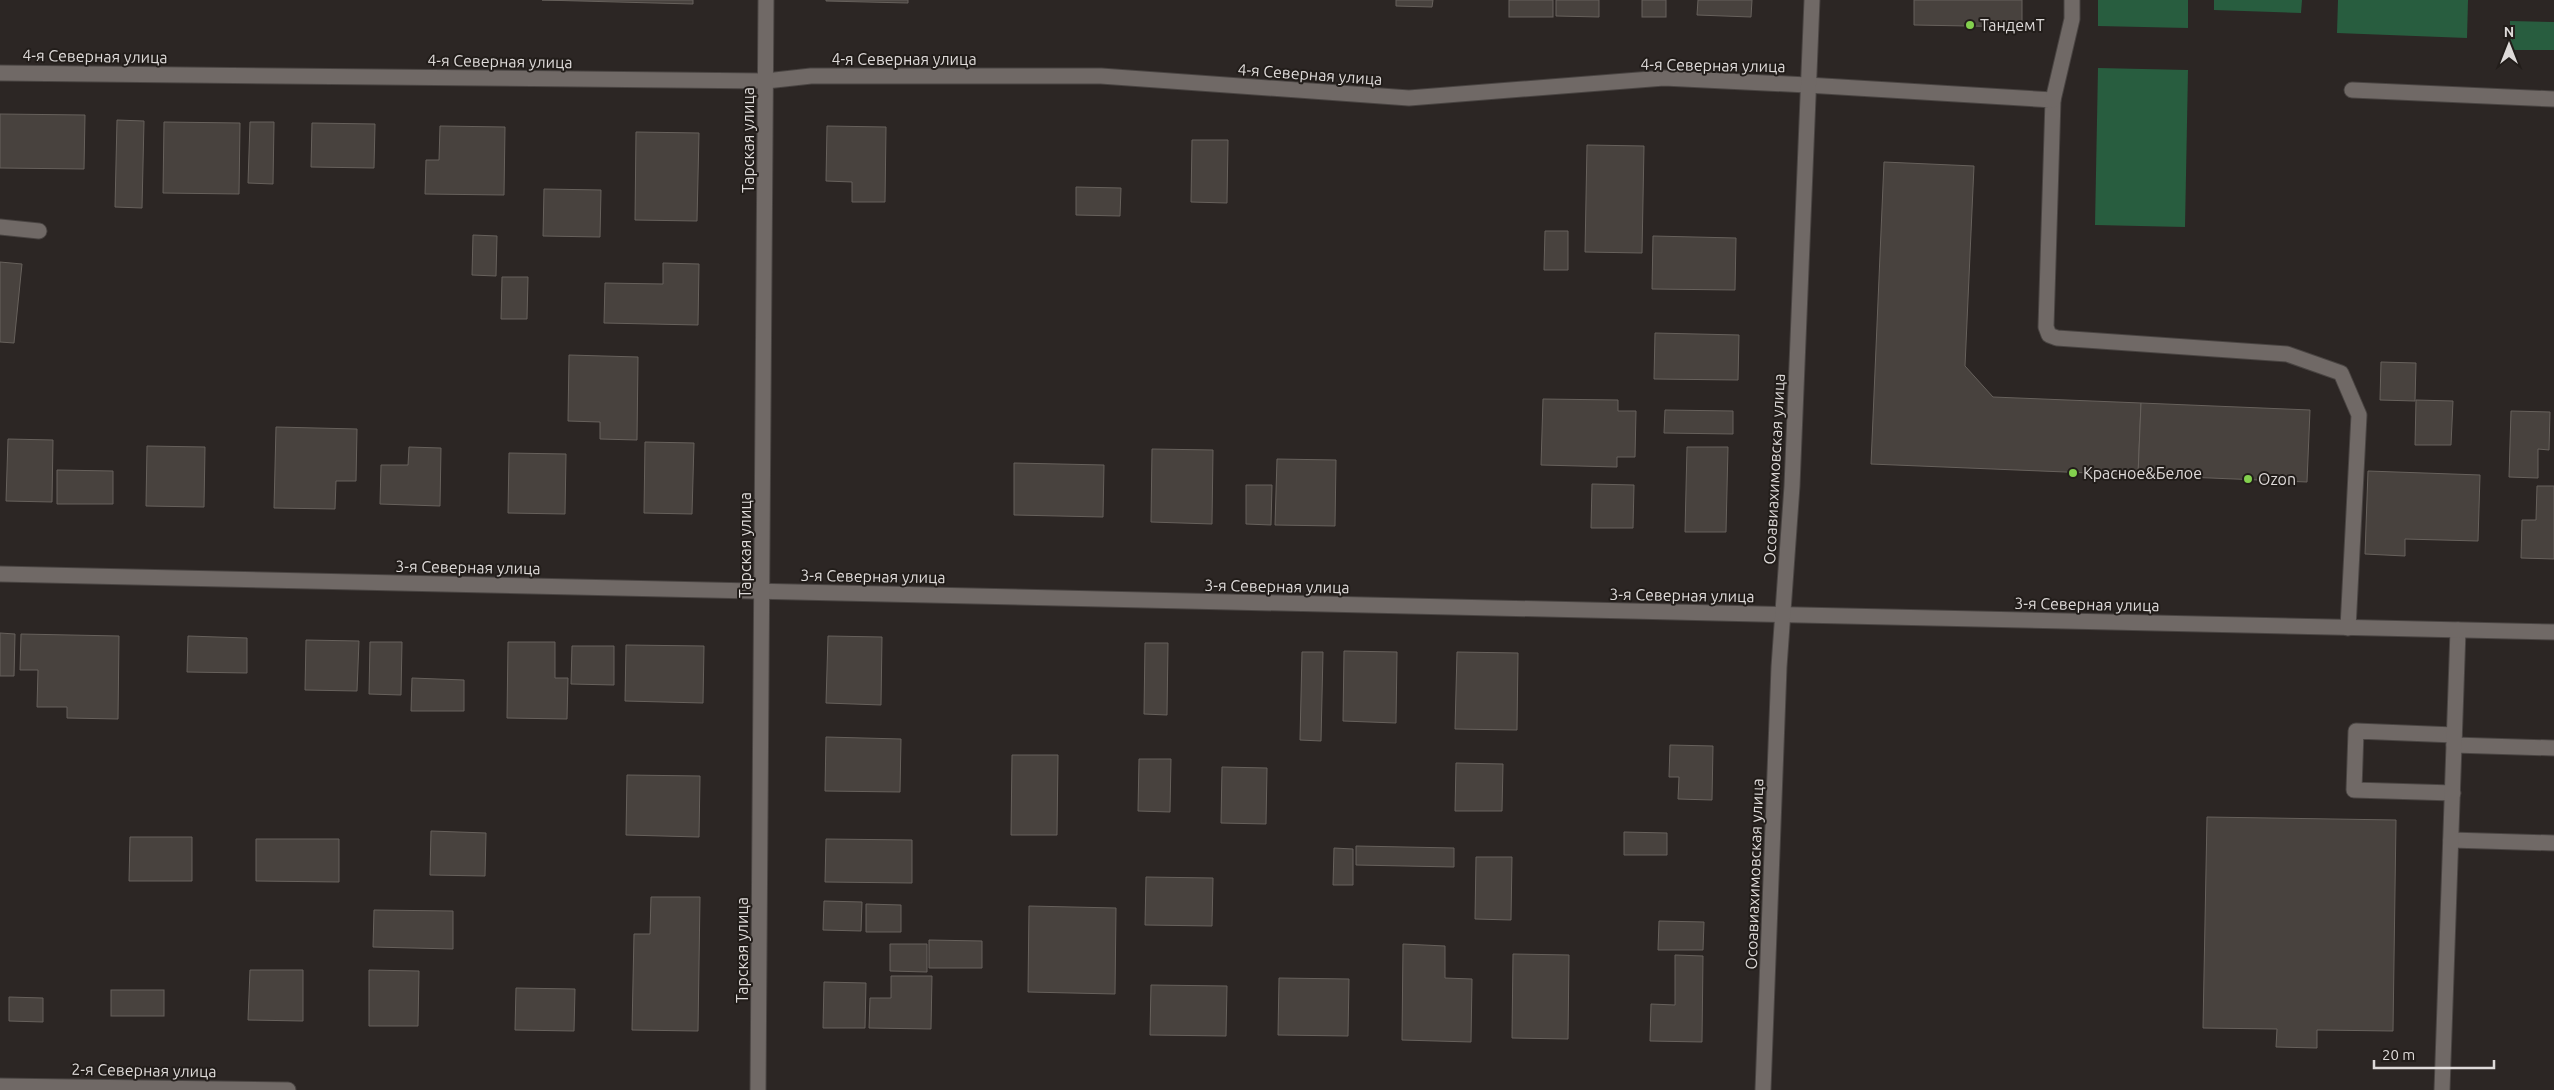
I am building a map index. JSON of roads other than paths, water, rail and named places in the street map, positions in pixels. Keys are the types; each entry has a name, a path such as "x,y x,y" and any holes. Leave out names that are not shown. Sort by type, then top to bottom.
{"street":[{"name":"Тарская улица","path":"758,1090 766,0"},
{"name":"Осоавиахимовская улица","path":"1763,1090 1779,667 1785,615 1792,486 1807,85 1812,0"},
{"path":"2072,0 2072,19 2053,100 2046,327 2049,335 2057,338 2287,354 2341,373 2359,415 2348,628"},
{"name":"4-я Северная улица","path":"0,73 766,81 812,76 1101,76 1409,98 1664,78 2053,100"},
{"path":"2352,90 2554,99"},
{"path":"0,227 39,231"},
{"name":"3-я Северная улица","path":"0,574 2554,632"},
{"path":"2442,1090 2458,630"},
{"path":"2452,793 2354,790 2356,731 2554,748"},
{"path":"2451,840 2554,843"},
{"name":"2-я Северная улица","path":"0,1086 288,1090"}],"place":[{"name":"ТандемТ","path":"1970,25"},
{"name":"Красное&Белое","path":"2073,473"},
{"name":"Ozon","path":"2248,479"}]}
